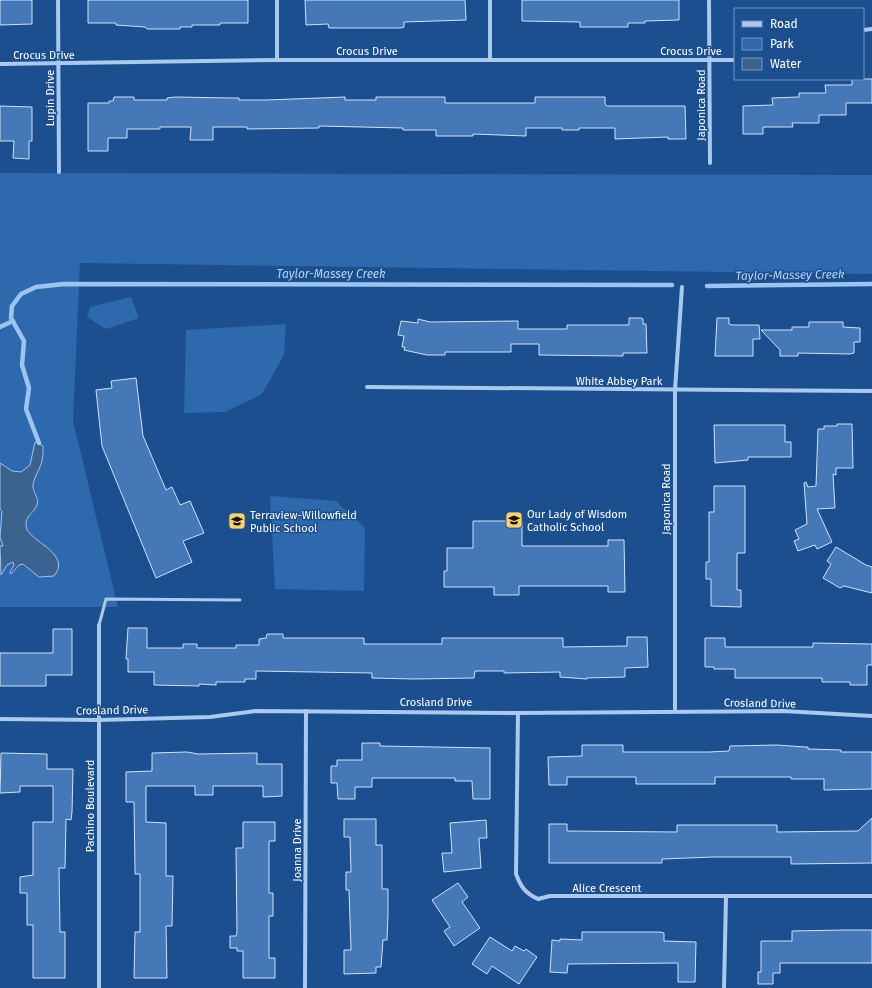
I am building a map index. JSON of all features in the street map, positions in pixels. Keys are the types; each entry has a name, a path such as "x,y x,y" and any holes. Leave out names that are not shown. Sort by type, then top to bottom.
{"street":[{"name":"Lupin Drive","path":"58,0 59,172"},
{"path":"277,0 277,60"},
{"path":"490,0 490,60"},
{"name":"Japonica Road","path":"709,0 710,163"},
{"name":"Crocus Drive","path":"0,64 277,60 734,60"},
{"name":"Japonica Road","path":"675,711 675,390 682,287"},
{"name":"White Abbey Park","path":"367,387 872,391"},
{"name":"Pachino Boulevard","path":"99,625 99,988"},
{"name":"Crosland Drive","path":"0,719 99,720 210,717 256,711 518,713 675,711 783,712 872,716"},
{"name":"Joanna Drive","path":"305,988 306,711"},
{"name":"Alice Crescent","path":"518,713 516,874 521,887 526,893 538,899 550,896 872,896"},
{"path":"724,988 726,897"}],"lane":[{"path":"99,625 106,599 240,600"}],"green space":[{"path":"0,173 872,175 872,274 80,263 73,421 118,607 0,607"},
{"path":"131,297 139,318 106,329 87,317 90,307"},
{"path":"286,324 284,355 262,394 225,412 184,413 186,330"},
{"path":"270,496 336,501 365,528 364,591 275,589"}],"water":[{"path":"35,442 43,446 43,458 33,485 38,503 36,508 28,517 26,526 28,532 33,537 54,554 58,561 58,568 54,576 39,577 23,564 19,565 11,574 10,572 14,565 13,562 7,565 1,575 0,546 3,546 0,537 2,511 0,509 0,463 12,471 21,472 30,465"}],"building":[{"path":"0,0 32,0 32,24 0,25"},
{"path":"88,0 248,0 248,23 192,25 192,27 180,27 180,29 147,29 145,27 116,25 116,23 88,23"},
{"path":"305,0 465,0 466,20 404,22 404,27 401,28 329,28 328,24 306,25"},
{"path":"522,0 679,0 679,20 628,23 628,27 580,27 580,22 522,21"},
{"path":"872,79 872,103 846,103 846,115 819,115 819,123 792,123 793,127 763,127 763,134 743,134 743,106 773,105 772,98 799,97 799,93 826,93 825,85 852,85 852,80"},
{"path":"114,97 134,97 134,100 167,100 167,98 175,97 266,100 345,97 345,100 376,100 376,97 445,97 445,103 535,103 535,97 605,97 605,104 607,106 685,106 686,139 668,139 668,137 615,139 615,128 579,128 579,130 562,130 562,128 526,128 526,136 473,134 473,136 436,136 436,130 319,126 319,128 247,129 247,127 213,127 213,140 190,140 191,127 160,127 160,129 127,129 127,138 108,138 108,151 88,151 88,103 109,103 109,101 113,101"},
{"path":"0,106 32,107 32,141 29,141 29,159 13,158 14,141 0,141"},
{"path":"629,318 641,318 643,319 643,324 646,324 647,353 623,353 623,356 539,355 539,344 511,344 511,352 445,352 445,355 427,355 404,350 405,347 402,347 404,336 398,335 401,321 418,323 418,319 430,322 518,321 518,329 567,329 567,325 629,325"},
{"path":"717,318 729,318 729,324 732,325 759,325 760,339 753,339 753,356 715,356"},
{"path":"809,322 843,322 843,327 860,328 860,342 854,342 854,353 850,354 798,353 798,356 780,356 780,350 761,330 792,330 792,327 809,327"},
{"path":"136,378 143,436 166,490 172,487 180,505 190,501 204,533 183,541 192,562 156,578 102,446 96,390 112,388 111,381"},
{"path":"837,424 852,424 853,468 836,468 836,475 833,474 835,508 817,509 832,542 817,549 815,545 798,551 794,541 799,539 795,530 807,524 804,483 806,482 808,487 816,486 818,429 824,429 824,426 837,426"},
{"path":"714,425 785,425 785,442 791,442 791,457 748,457 748,460 715,463"},
{"path":"714,486 745,486 745,553 737,553 737,590 741,590 741,607 711,606 711,579 706,579 706,562 709,562 709,512 714,512"},
{"path":"473,521 522,521 522,546 608,546 608,540 624,540 625,592 608,592 608,586 519,586 519,595 494,595 494,587 444,587 444,571 447,571 447,548 473,548"},
{"path":"836,547 872,567 872,593 844,586 840,588 823,578 831,564 827,561"},
{"path":"128,628 147,628 147,648 183,648 183,644 197,644 197,648 236,648 236,645 259,645 259,639 266,638 267,634 283,634 283,638 364,638 364,644 442,644 442,638 563,638 563,647 627,646 627,637 647,637 648,667 625,668 625,677 587,679 560,677 560,672 504,673 504,671 475,671 474,678 413,679 372,678 372,673 256,671 256,679 245,679 245,682 216,682 216,685 199,684 199,686 154,685 154,672 128,672 128,659 126,659"},
{"path":"53,629 72,629 72,675 46,675 46,686 0,686 0,653 53,653"},
{"path":"705,638 725,638 725,647 813,647 813,643 872,644 872,665 867,665 867,685 850,685 850,682 822,682 822,678 735,678 735,669 714,669 714,667 705,667"},
{"path":"362,743 380,743 380,746 490,748 490,799 473,799 472,781 455,781 455,778 372,778 372,787 355,787 355,799 338,799 337,783 331,783 331,766 337,766 337,760 362,760"},
{"path":"582,745 623,745 623,752 709,752 729,751 730,746 777,745 808,747 808,749 841,750 841,752 872,752 872,789 824,790 824,779 791,779 791,777 715,777 715,784 636,784 636,777 567,777 567,785 549,785 548,757 582,756"},
{"path":"187,752 198,754 257,753 257,764 282,764 282,796 263,797 263,786 213,786 213,795 195,795 195,786 146,786 146,822 166,823 166,876 173,876 172,926 166,926 167,978 134,978 135,932 140,932 140,874 135,874 134,802 126,802 126,772 152,771 152,753"},
{"path":"1,753 47,754 47,769 73,769 71,820 66,819 65,868 59,868 60,932 65,932 65,978 33,978 33,925 27,925 27,893 20,893 20,877 33,875 33,822 53,822 53,786 20,786 20,792 0,793"},
{"path":"872,818 872,863 791,864 791,857 713,857 662,859 662,863 549,863 549,824 567,824 567,831 677,832 677,825 777,825 777,832 858,831"},
{"path":"344,819 376,819 376,845 382,845 382,889 388,889 387,940 383,940 381,967 376,967 376,973 344,974 344,950 351,950 349,890 346,890 346,872 351,872 350,837 344,837"},
{"path":"486,820 487,838 479,838 481,868 444,872 442,853 452,853 450,823"},
{"path":"243,822 275,822 275,841 269,841 269,893 273,893 273,916 269,916 269,958 275,958 275,978 243,978 243,951 237,951 237,948 230,948 230,936 236,936 237,932 236,848 243,848"},
{"path":"458,883 468,897 462,902 480,928 454,946 444,931 450,927 432,900"},
{"path":"872,930 872,963 780,963 780,973 773,973 773,984 758,984 758,972 761,972 761,941 792,941 792,931"},
{"path":"582,932 660,932 664,933 664,941 696,942 695,982 678,982 678,963 568,964 567,973 550,972 552,940 582,940"},
{"path":"490,937 512,951 515,946 524,951 526,949 537,957 519,984 492,966 487,974 472,964"}],"waterway":[{"name":"Taylor-Massey Creek","path":"39,443 26,409 29,388 22,365 24,341 11,318 12,306 21,294 36,287 64,284 672,285"},
{"name":"Taylor-Massey Creek","path":"707,286 872,284"},
{"path":"0,327 13,321"}],"place":[{"name":"Our Lady of Wisdom Catholic School","path":"514,520"},
{"name":"Terraview-Willowfield Public School","path":"237,521"}]}
